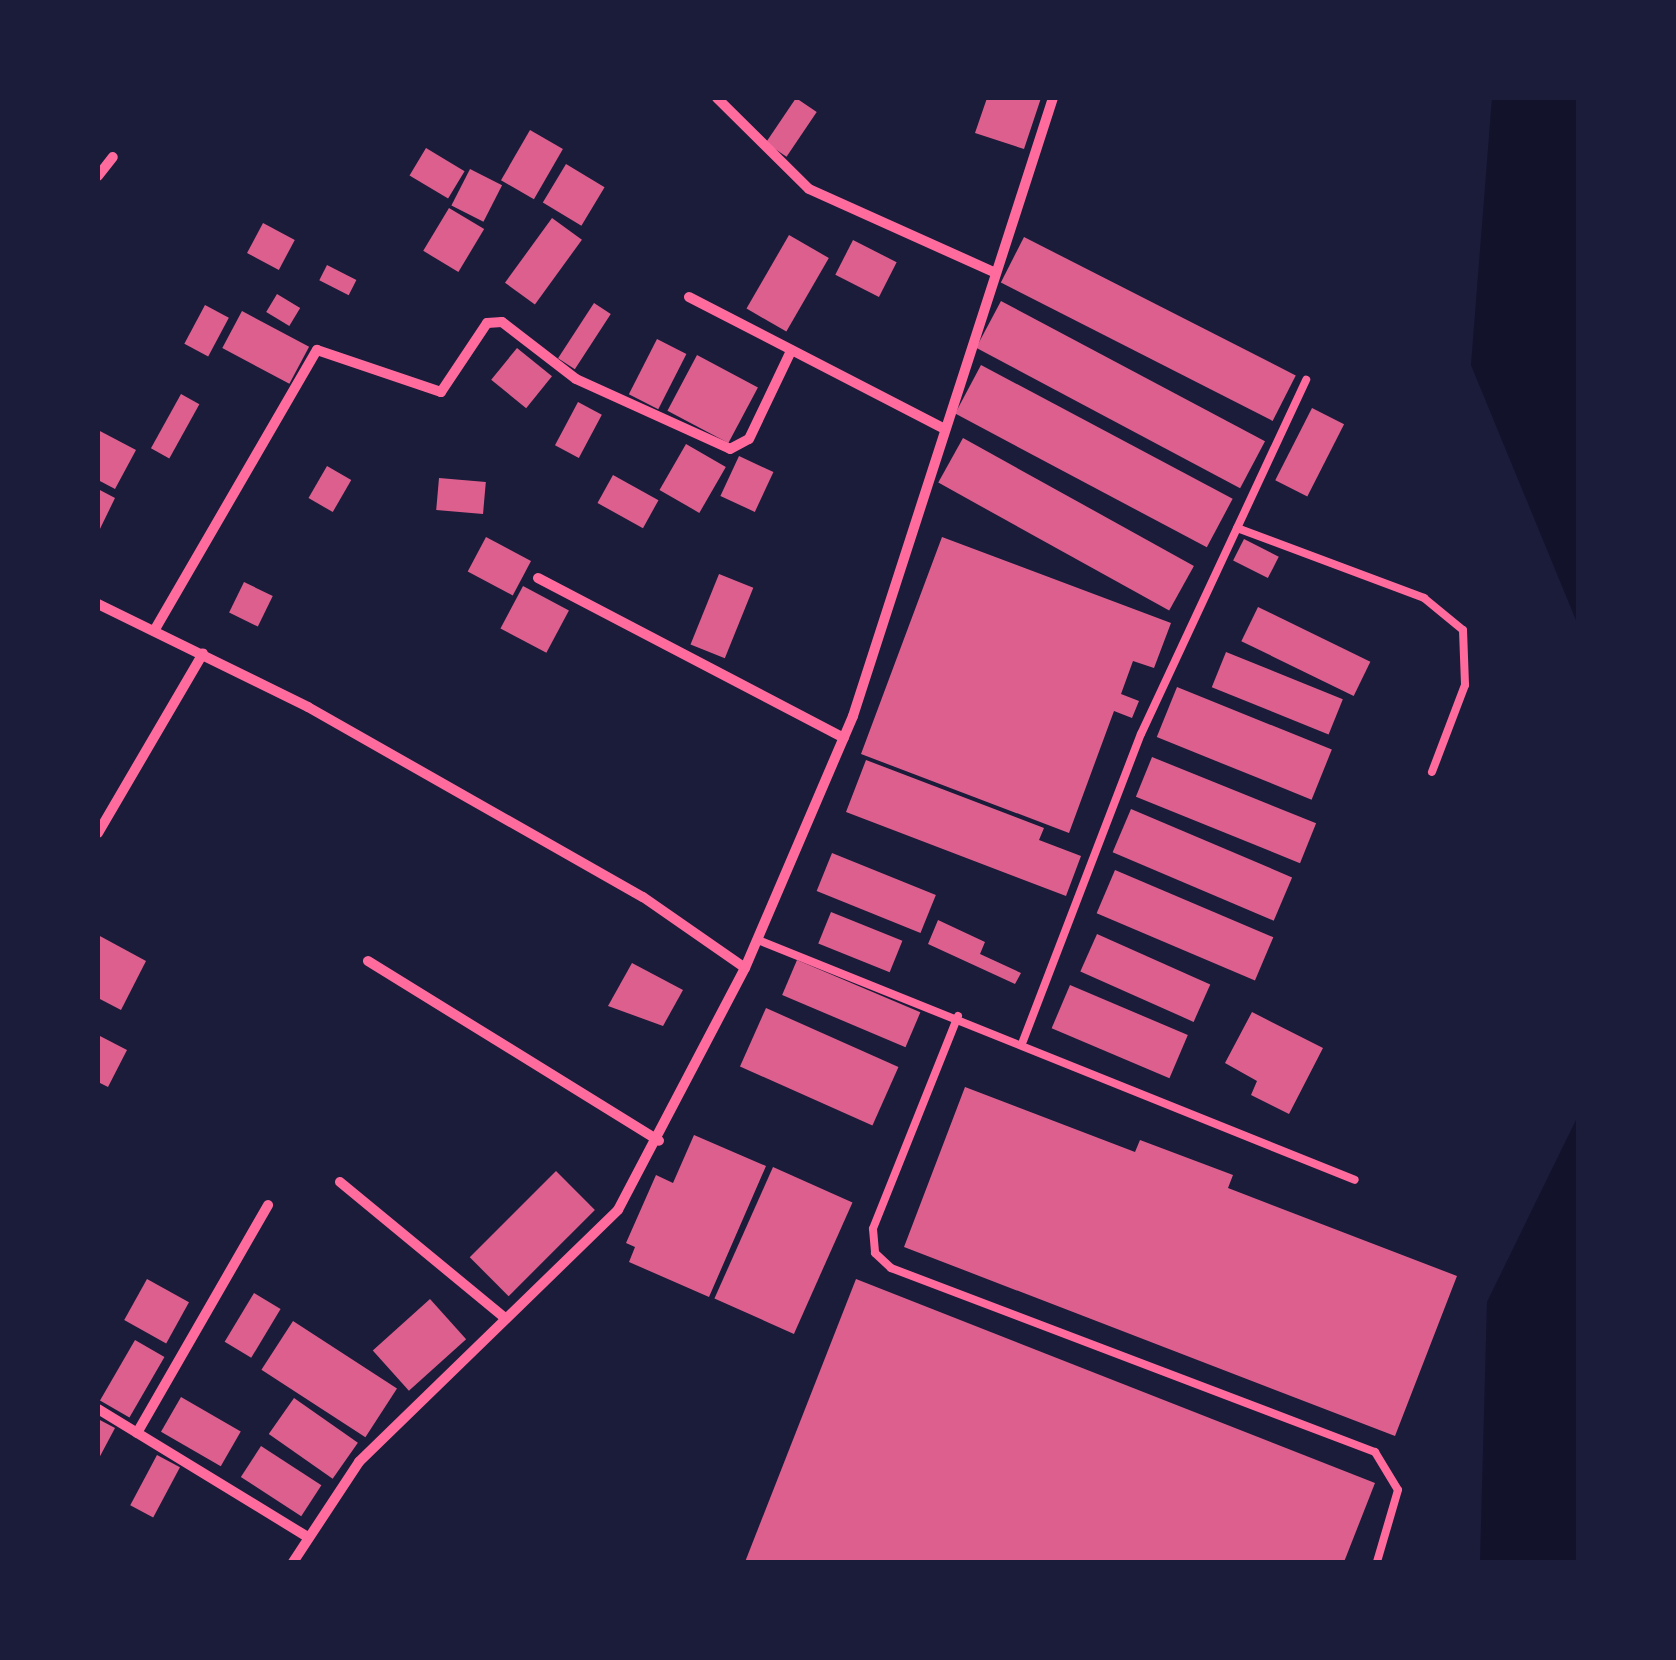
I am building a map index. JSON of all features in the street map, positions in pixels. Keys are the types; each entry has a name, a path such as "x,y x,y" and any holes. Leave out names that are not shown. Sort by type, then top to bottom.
{"street":[{"path":"717,98 809,189 994,272"},
{"path":"292,1562 359,1462 618,1210 659,1141 758,940 844,738 941,427 1053,98"},
{"path":"98,176 113,157"},
{"path":"688,297 790,354 941,427"},
{"path":"154,632 317,350 441,392 482,330 502,322 576,379 730,449 749,438 790,354"},
{"path":"538,578 844,738"},
{"path":"98,604 202,653 643,897 745,968"},
{"path":"98,834 202,653"},
{"path":"368,961 659,1141"},
{"path":"340,1182 506,1318"},
{"path":"137,1433 268,1205"},
{"path":"98,1408 306,1536"}],"lane":[{"path":"1023,1042 1141,734 1306,380"},
{"path":"1237,528 1424,598 1463,630 1465,685 1432,772"},
{"path":"758,940 1023,1042 1355,1180"},
{"path":"958,1016 873,1229 875,1253 891,1268 1375,1452 1398,1490 1377,1562"}],"shaded area":[{"path":"1492,98 1578,98 1578,625 1471,365"},
{"path":"1578,1116 1578,1562 1480,1562 1487,1302"}],"building":[{"path":"796,98 817,112 787,157 766,143"},
{"path":"987,98 1041,98 1024,149 975,133"},
{"path":"530,130 563,149 534,199 501,180"},
{"path":"426,148 465,171 448,199 410,175"},
{"path":"566,164 605,187 581,226 543,203"},
{"path":"470,169 502,185 483,222 451,206"},
{"path":"449,208 484,229 458,272 423,251"},
{"path":"552,218 582,240 535,304 505,283"},
{"path":"263,223 295,240 279,270 247,253"},
{"path":"789,235 829,258 786,332 746,309"},
{"path":"1024,237 1296,375 1273,421 1001,282"},
{"path":"853,240 897,262 879,297 835,275"},
{"path":"327,265 356,280 349,295 319,280"},
{"path":"277,294 300,308 289,326 266,312"},
{"path":"1001,301 1265,441 1240,488 976,348"},
{"path":"594,303 611,314 575,369 558,358"},
{"path":"205,305 229,318 208,357 184,344"},
{"path":"242,311 309,347 289,384 222,348"},
{"path":"657,339 686,354 658,409 629,394"},
{"path":"517,348 552,376 526,408 491,380"},
{"path":"697,355 758,387 728,443 667,411"},
{"path":"981,365 1233,499 1207,547 955,414"},
{"path":"181,394 199,404 169,458 151,448"},
{"path":"578,402 602,415 579,458 555,445"},
{"path":"1312,408 1344,424 1307,497 1275,480"},
{"path":"98,430 136,450 115,489 98,480"},
{"path":"963,438 1194,566 1169,611 938,483"},
{"path":"686,444 726,467 699,513 660,490"},
{"path":"739,456 773,472 755,512 720,496"},
{"path":"327,466 351,480 333,512 308,498"},
{"path":"613,475 658,500 643,528 597,503"},
{"path":"439,478 486,482 483,514 436,510"},
{"path":"98,489 115,498 98,533"},
{"path":"486,537 531,561 513,595 468,571"},
{"path":"942,537 1171,623 1154,668 1133,661 1121,694 1139,701 1132,718 1114,711 1069,833 861,754"},
{"path":"1244,539 1279,557 1268,578 1233,560"},
{"path":"719,574 753,588 725,658 691,644"},
{"path":"244,582 273,596 258,627 229,613"},
{"path":"523,586 569,610 546,653 500,628"},
{"path":"1258,607 1370,662 1354,696 1241,641"},
{"path":"1226,652 1343,699 1329,734 1212,687"},
{"path":"1177,687 1332,750 1312,800 1157,737"},
{"path":"1152,757 1316,823 1300,863 1136,797"},
{"path":"866,760 1044,828 1039,840 1081,856 1066,896 846,812"},
{"path":"1131,809 1292,877 1274,921 1113,852"},
{"path":"832,853 936,895 920,933 817,891"},
{"path":"1115,870 1273,937 1255,980 1097,913"},
{"path":"831,912 902,941 890,972 818,944"},
{"path":"938,920 985,942 980,954 1021,973 1015,984 928,944"},
{"path":"1097,934 1210,984 1194,1022 1080,971"},
{"path":"98,935 146,961 121,1010 98,998"},
{"path":"797,960 920,1012 905,1047 782,995"},
{"path":"632,963 683,990 663,1026 608,1006"},
{"path":"1070,985 1188,1035 1169,1078 1052,1028"},
{"path":"766,1008 898,1067 872,1125 740,1066"},
{"path":"1252,1012 1323,1048 1289,1114 1251,1095 1257,1081 1225,1063"},
{"path":"98,1035 127,1050 108,1087 98,1082"},
{"path":"965,1087 1135,1152 1140,1140 1233,1175 1228,1188 1457,1276 1395,1436 904,1247"},
{"path":"694,1135 766,1166 709,1297 629,1262 635,1247 626,1243 656,1175 673,1183"},
{"path":"773,1167 852,1202 794,1334 714,1299"},
{"path":"556,1171 595,1210 509,1296 470,1257"},
{"path":"147,1279 189,1302 166,1343 124,1320"},
{"path":"856,1279 1375,1483 1344,1562 745,1562"},
{"path":"254,1293 281,1309 251,1358 225,1342"},
{"path":"430,1299 466,1339 409,1391 373,1351"},
{"path":"293,1321 397,1389 365,1437 261,1370"},
{"path":"135,1340 164,1357 129,1418 100,1401"},
{"path":"181,1397 241,1432 221,1466 161,1432"},
{"path":"294,1398 358,1443 333,1479 269,1434"},
{"path":"98,1419 115,1428 98,1460"},
{"path":"261,1446 321,1485 301,1516 241,1477"},
{"path":"157,1455 180,1467 153,1518 130,1505"}]}
